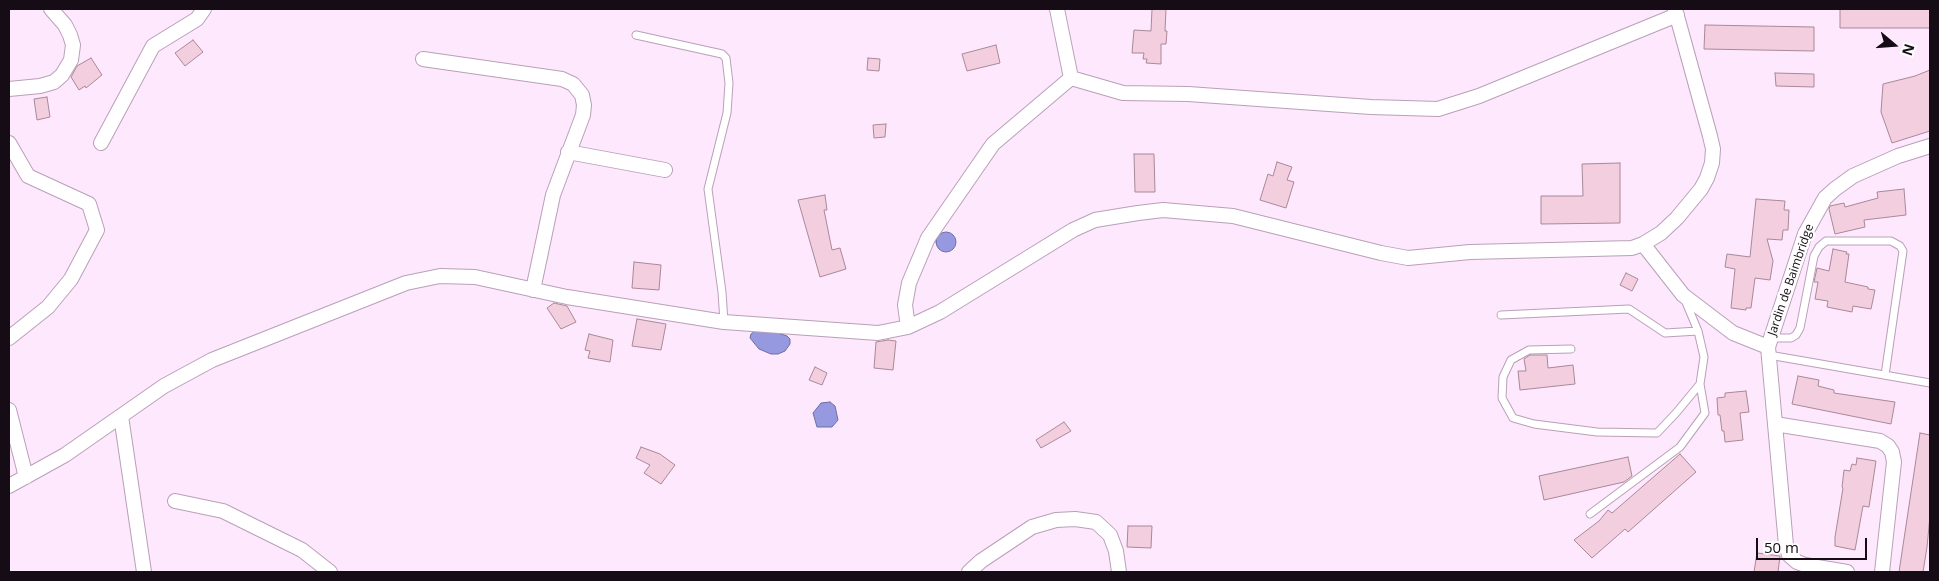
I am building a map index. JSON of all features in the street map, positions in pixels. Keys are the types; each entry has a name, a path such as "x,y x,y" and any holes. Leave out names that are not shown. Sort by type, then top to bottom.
{"street":[{"path":"9,89 40,86 54,82 62,75 71,60 73,45 70,35 65,25 51,9"},
{"path":"101,144 153,46 197,19 204,9"},
{"path":"1057,9 1070,78"},
{"path":"9,486 65,455 164,386 212,360 406,283 440,276 475,277 587,301 724,322 871,333 895,331 926,320 1073,230 1095,220 1163,210 1232,216 1408,258 1470,252 1632,248 1643,244 1661,233 1688,205 1708,178 1712,163 1713,149 1710,136 1676,12 1479,96 1438,109 1371,107 1188,94 1123,93 1070,78"},
{"path":"423,59 562,79 573,84 582,95 583,115 550,206 533,290"},
{"path":"908,326 905,305 909,283 928,238 993,144 1070,78"},
{"path":"9,143 28,176 89,204 96,230 71,279 48,307 9,338"},
{"name":"Jardin de Baimbridge","path":"1847,572 1805,565 1789,555 1786,545 1769,347 1805,234 1825,198 1834,188 1860,173 1898,156 1930,146"},
{"path":"568,152 665,170"},
{"path":"1643,244 1683,295 1733,333 1769,347"},
{"path":"9,410 26,477"},
{"path":"121,416 144,572"},
{"path":"1775,424 1880,441 1888,446 1892,452 1894,462 1882,572"},
{"path":"175,502 223,511 302,550 330,572"},
{"path":"970,572 982,561 1032,527 1056,520 1075,519 1096,522 1110,535 1116,551 1119,572"}],"lane":[{"path":"636,35 722,54 726,58 729,83 727,113 708,189 722,292 724,322"},
{"path":"1769,347 1796,335 1800,328 1814,256 1819,247 1826,241 1891,242 1900,246 1903,251 1885,376"},
{"path":"1590,514 1680,447 1705,413 1700,384 1704,358 1698,331 1683,295"},
{"path":"1501,315 1629,309 1665,333 1698,331"},
{"path":"1769,347 1885,376 1930,383"},
{"path":"1571,350 1529,350 1511,360 1503,377 1502,398 1513,418 1534,424 1597,432 1657,433 1700,384"}],"water":[{"path":"942,232 950,232 956,238 956,246 950,252 942,252 936,246 936,238"},
{"path":"763,330 787,336 790,339 790,344 785,351 771,354 759,349 750,338 751,334 755,331"},
{"path":"830,402 835,406 838,420 832,427 817,427 813,413 821,403"}],"building":[{"path":"1152,9 1166,9 1166,44 1161,44 1161,64 1146,63 1147,59 1143,59 1144,53 1132,53 1134,30 1151,31"},
{"path":"1840,9 1930,9 1930,28 1840,28"},
{"path":"1705,25 1814,27 1814,51 1704,49"},
{"path":"193,40 203,52 185,66 175,53"},
{"path":"996,45 1000,63 967,71 962,54"},
{"path":"91,58 102,75 86,88 85,86 79,90 71,77 77,66"},
{"path":"868,58 880,59 879,71 867,70"},
{"path":"1930,70 1930,131 1892,143 1881,112 1883,84"},
{"path":"1775,73 1814,74 1814,87 1776,86"},
{"path":"47,97 50,117 37,120 34,99"},
{"path":"886,124 885,137 874,138 873,125"},
{"path":"1134,154 1154,154 1155,192 1135,192"},
{"path":"1277,162 1292,167 1287,180 1294,182 1286,208 1260,200 1268,174 1273,176"},
{"path":"1620,163 1620,223 1541,224 1541,196 1583,196 1582,164"},
{"path":"1904,189 1906,215 1864,220 1865,227 1835,234 1829,209 1830,206 1844,203 1845,207 1878,198 1877,192"},
{"path":"825,195 827,210 824,210 832,250 840,248 846,269 820,277 798,200"},
{"path":"1756,199 1785,201 1784,210 1789,210 1788,230 1783,230 1782,240 1767,239 1773,261 1770,280 1755,278 1751,308 1746,308 1746,310 1731,308 1735,269 1725,267 1727,254 1750,257"},
{"path":"1833,249 1849,254 1845,282 1875,290 1871,309 1853,306 1852,312 1827,307 1828,301 1815,299 1818,282 1814,282 1817,268 1829,271"},
{"path":"634,262 661,265 659,290 632,288"},
{"path":"1626,273 1638,279 1632,291 1620,285"},
{"path":"554,303 567,306 576,322 561,329 547,308"},
{"path":"637,319 666,324 661,350 632,346"},
{"path":"589,334 613,340 610,362 588,358 590,351 585,350"},
{"path":"896,341 893,370 874,368 876,342"},
{"path":"1530,355 1547,355 1548,368 1573,365 1575,384 1520,390 1518,371 1526,371 1524,359"},
{"path":"815,367 827,373 822,385 809,380"},
{"path":"1798,376 1819,380 1818,386 1834,390 1834,393 1895,402 1891,424 1792,404"},
{"path":"1746,391 1749,412 1740,413 1743,440 1725,442 1720,415 1718,415 1717,398 1725,397 1725,393"},
{"path":"1064,422 1071,431 1041,448 1036,440"},
{"path":"1920,433 1930,435 1930,516 1927,547 1923,572 1899,572"},
{"path":"641,447 660,454 675,465 661,484 644,473 650,465 636,458"},
{"path":"1680,454 1696,472 1628,532 1625,529 1592,558 1574,540 1599,521 1608,510 1612,513"},
{"path":"1628,457 1632,476 1624,482 1544,500 1539,476"},
{"path":"1857,458 1876,461 1869,507 1863,506 1855,550 1835,546 1835,537 1844,470 1850,471 1852,464 1856,465"},
{"path":"1128,526 1152,526 1151,548 1127,547"},
{"path":"1757,553 1780,556 1778,572 1754,572"}]}
